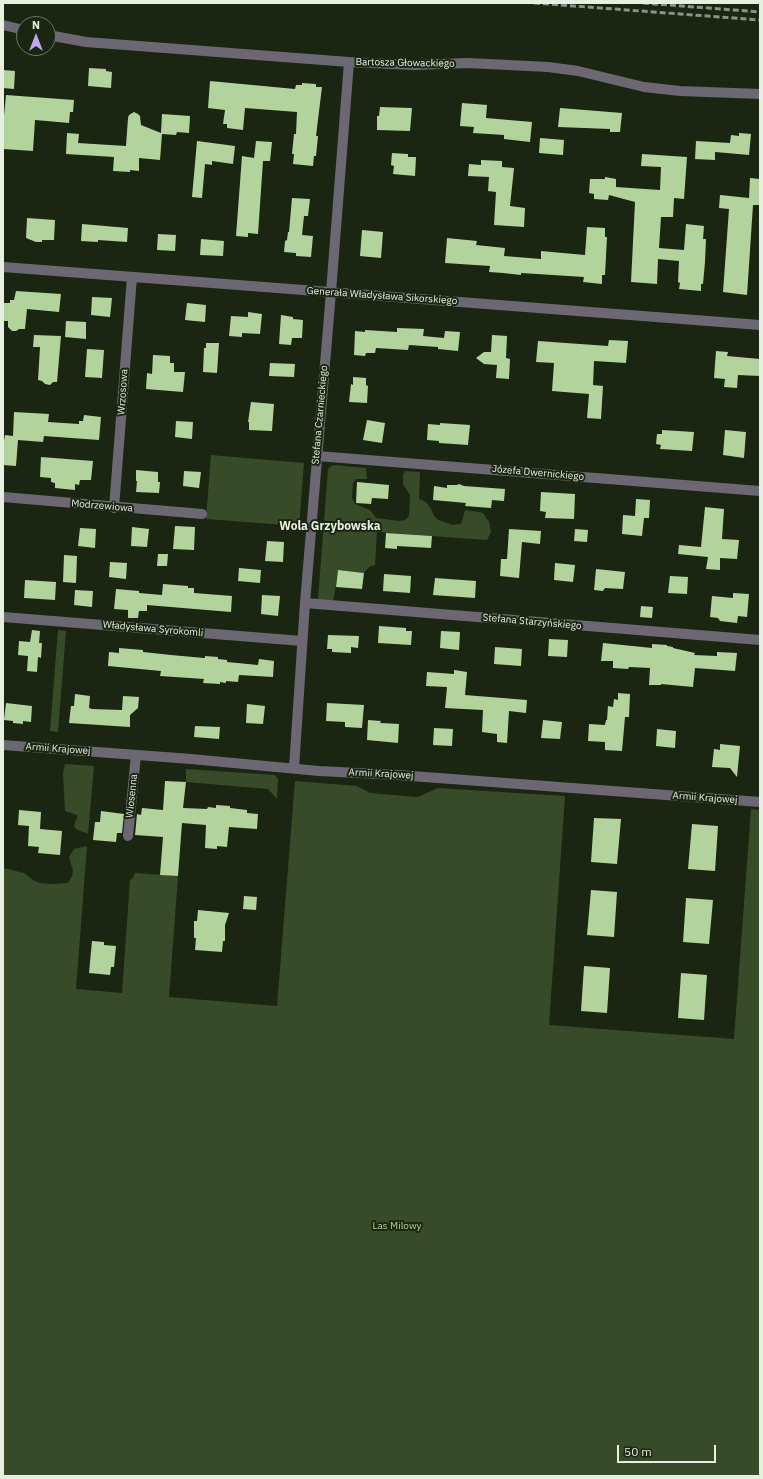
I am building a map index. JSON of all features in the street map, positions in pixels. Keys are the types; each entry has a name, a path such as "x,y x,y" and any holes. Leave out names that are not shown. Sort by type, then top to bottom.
{"street":[{"path":"3,25 16,28"},
{"name":"Bartosza Głowackiego","path":"56,36 86,42 349,62 415,65 468,63 548,67 578,71 644,87 687,92 760,94"},
{"name":"Stefana Czarnieckiego","path":"294,768 304,603 349,62"},
{"name":"Generała Władysława Sikorskiego","path":"3,267 760,325"},
{"name":"Wrzosowa","path":"114,508 132,277"},
{"name":"Józefa Dwernickiego","path":"316,456 760,490"},
{"name":"Modrzewiowa","path":"3,497 114,508 202,514"},
{"name":"Stefana Starzyńskiego","path":"304,603 760,640"},
{"name":"Władysława Syrokomli","path":"3,617 302,641"},
{"name":"Armii Krajowej","path":"3,745 760,802"},
{"name":"Wiosenna","path":"128,836 136,755"}],"green space":[{"path":"211,455 304,463 299,526 206,519"},
{"path":"333,465 366,468 367,479 356,479 353,483 352,498 355,504 370,510 376,518 399,521 405,520 409,516 410,495 403,484 403,475 405,471 420,472 419,499 426,502 438,520 453,525 461,524 465,510 479,512 483,513 489,522 491,532 487,540 377,532 375,565 369,567 364,573 338,570 334,598 332,601 318,600 328,469"},
{"path":"58,630 66,631 58,732 50,731"},
{"path":"65,764 94,766 88,834 76,829 74,825 77,815 65,811 63,773"},
{"path":"186,769 275,775 278,779 277,799 268,789 186,782"},
{"name":"Las Milowy","path":"295,781 357,786 370,793 418,797 438,788 565,796 549,1025 734,1039 751,809 760,810 760,1476 3,1476 3,868 24,873 40,883 68,883 73,871 69,857 74,849 87,846 76,989 122,993 130,880 133,878 135,873 178,876 169,997 277,1006"}],"building":[{"path":"89,68 106,69 106,71 112,72 111,88 88,86"},
{"path":"3,70 15,71 14,89 3,88"},
{"path":"210,81 295,89 296,85 302,85 302,83 316,84 316,87 322,87 316,136 318,136 316,156 314,156 313,166 293,164 294,154 292,154 294,134 296,134 297,112 245,108 243,130 227,128 227,124 223,124 225,110 208,108"},
{"path":"6,95 74,100 73,112 70,112 69,123 35,120 33,151 3,149 3,126"},
{"path":"462,103 487,105 486,118 532,122 530,142 504,139 504,135 473,133 474,127 460,126"},
{"path":"380,107 412,108 410,131 377,130 377,116 379,116"},
{"path":"560,108 622,113 620,132 610,132 610,129 558,127"},
{"path":"134,112 140,116 141,125 161,133 162,114 190,116 189,133 177,132 176,135 162,134 160,160 139,158 139,171 113,171 114,157 66,154 67,133 79,134 78,143 126,146 128,118 129,115"},
{"path":"739,133 751,134 749,155 715,152 715,160 695,159 696,141 730,143 731,135 739,136"},
{"path":"540,138 564,140 563,155 539,153"},
{"path":"197,141 235,146 233,164 212,161 212,165 205,164 202,198 192,197"},
{"path":"256,141 272,142 270,161 263,161 258,234 248,233 248,237 236,236 242,156 254,158"},
{"path":"392,153 408,154 408,157 416,157 415,176 393,174 394,166 391,165"},
{"path":"642,154 687,157 684,199 674,198 673,217 661,217 659,248 684,250 686,224 704,226 703,239 706,239 705,262 701,291 679,289 679,261 658,259 657,284 631,282 635,202 609,195 608,200 594,199 594,194 589,193 590,179 605,179 605,177 616,179 616,187 660,190 661,167 641,166"},
{"path":"481,160 502,161 502,167 514,168 510,206 525,208 524,227 494,225 496,192 488,191 489,177 468,176 469,164 481,165"},
{"path":"750,178 760,179 760,205 753,205 747,295 723,292 729,209 719,208 720,195 749,198"},
{"path":"292,198 310,199 308,216 304,216 302,235 313,236 311,257 296,256 296,253 284,252 285,241 287,240 289,232"},
{"path":"27,218 55,220 54,240 42,240 42,242 36,242 26,238"},
{"path":"82,224 128,228 127,242 98,240 98,242 81,241"},
{"path":"587,227 605,228 605,237 607,237 605,275 602,275 602,284 583,282 584,277 521,273 521,275 489,272 490,266 445,263 447,238 477,241 476,245 505,248 504,256 541,259 541,251 585,255"},
{"path":"362,230 383,232 381,258 360,256"},
{"path":"158,234 176,235 175,251 157,250"},
{"path":"201,239 224,241 223,256 200,255"},
{"path":"16,291 61,294 59,312 27,309 25,329 12,331 8,327 8,321 3,321 3,303 10,303 10,300 14,300"},
{"path":"92,297 112,298 110,317 91,315"},
{"path":"187,303 206,305 205,322 185,320"},
{"path":"248,312 262,314 260,334 242,333 242,337 229,336 231,316 248,317"},
{"path":"281,315 293,317 293,319 303,320 302,338 292,338 291,345 279,344"},
{"path":"66,321 86,322 86,339 65,337"},
{"path":"397,328 424,329 423,336 444,338 445,331 460,332 458,351 438,349 438,347 409,345 408,350 376,348 375,353 366,353 365,356 354,355 355,331 365,332 365,330 397,332"},
{"path":"34,335 61,336 57,382 53,382 50,385 38,380 40,347 33,347"},
{"path":"492,335 507,336 506,358 510,359 509,379 496,378 497,365 484,364 476,358 484,352 491,352"},
{"path":"609,340 628,341 626,363 594,361 593,385 603,386 601,419 587,418 589,394 552,391 554,363 536,362 538,341 608,346"},
{"path":"206,343 219,343 217,373 203,372 204,348 206,348"},
{"path":"87,349 104,350 102,378 85,377"},
{"path":"716,351 728,352 727,356 760,359 760,376 738,375 737,388 724,387 725,379 714,378"},
{"path":"153,355 170,356 170,363 174,363 174,372 185,372 183,392 146,389 147,373 152,374"},
{"path":"270,363 295,364 294,377 269,376"},
{"path":"353,377 366,378 366,385 368,386 367,403 349,402 351,384 353,385"},
{"path":"251,402 274,404 272,431 249,430 248,422"},
{"path":"14,412 49,414 48,422 79,424 79,421 83,421 84,415 101,417 99,440 44,436 43,442 18,440 16,466 3,465 3,441 5,435 13,436"},
{"path":"367,420 385,423 382,443 363,440"},
{"path":"176,421 193,422 192,439 175,437"},
{"path":"440,423 470,425 468,445 439,443 439,441 427,440 428,424 440,425"},
{"path":"662,430 694,432 692,451 660,449 661,445 656,444 657,434 662,434"},
{"path":"725,430 746,432 744,458 723,455"},
{"path":"41,457 93,461 91,480 80,480 79,485 75,484 75,490 55,488 55,483 51,482 51,478 40,477"},
{"path":"136,470 158,472 158,482 160,482 159,493 136,492"},
{"path":"184,471 201,472 199,488 183,486"},
{"path":"357,482 389,485 388,499 372,498 371,504 356,503"},
{"path":"459,484 464,486 505,489 504,501 492,500 491,508 465,506 466,503 433,500 434,486 447,488 447,485"},
{"path":"541,492 575,494 574,519 545,518 546,512 540,511"},
{"path":"636,499 650,500 649,518 644,518 642,536 622,534 623,515 635,516"},
{"path":"705,507 724,509 722,539 739,540 737,559 720,558 720,570 706,569 708,557 678,554 679,545 701,547"},
{"path":"175,526 195,527 194,550 173,549"},
{"path":"132,527 149,529 147,547 131,546"},
{"path":"80,528 96,529 95,548 78,546"},
{"path":"509,529 541,531 540,544 522,542 519,578 500,576 501,559 507,559"},
{"path":"575,529 588,530 587,542 574,541"},
{"path":"386,533 432,536 431,548 397,546 397,549 385,548"},
{"path":"267,541 284,542 283,562 265,561"},
{"path":"158,554 168,554 167,566 157,566"},
{"path":"64,555 77,556 76,583 63,582"},
{"path":"110,562 127,563 126,579 109,577"},
{"path":"555,563 575,565 573,582 554,580"},
{"path":"239,568 261,570 260,583 238,581"},
{"path":"596,569 625,572 623,589 605,588 603,591 594,590"},
{"path":"338,570 364,573 362,589 336,587"},
{"path":"384,574 411,576 410,593 383,591"},
{"path":"670,576 688,577 687,594 668,593"},
{"path":"435,578 476,581 475,598 433,595"},
{"path":"25,580 56,582 55,600 24,598"},
{"path":"163,584 188,586 188,588 194,588 194,593 232,596 231,612 147,605 147,611 139,611 138,618 128,618 128,610 114,609 116,589 162,595"},
{"path":"75,590 93,591 92,607 74,605"},
{"path":"733,593 749,594 747,617 738,616 737,623 720,621 718,618 710,617 712,596 733,598"},
{"path":"262,595 280,596 278,616 261,614"},
{"path":"641,606 653,607 652,618 640,617"},
{"path":"379,626 406,628 406,631 412,631 411,645 378,643"},
{"path":"32,630 40,631 39,643 42,643 41,658 38,657 37,672 27,671 28,656 18,655 19,641 30,642"},
{"path":"441,631 460,632 459,650 440,648"},
{"path":"328,635 359,636 358,648 351,647 351,653 332,652 332,649 327,649"},
{"path":"549,639 568,640 567,657 548,656"},
{"path":"603,643 652,648 652,644 667,645 673,648 695,653 694,655 717,656 717,652 737,653 735,671 695,668 693,687 661,684 649,685 650,668 613,668 613,661 601,661"},
{"path":"495,647 522,649 521,666 494,664"},
{"path":"119,648 204,658 205,656 218,657 218,659 227,660 227,662 258,665 259,659 274,661 273,677 239,675 238,682 226,681 226,683 220,682 220,684 203,683 204,679 160,676 161,671 108,666 109,652 119,653"},
{"path":"454,670 467,672 465,695 527,700 526,713 509,711 507,743 497,742 497,734 482,732 483,710 445,708 447,687 426,686 427,672 454,674"},
{"path":"618,693 630,694 629,717 625,717 622,751 605,750 605,742 588,741 589,724 605,725 608,706 613,707 614,699 618,700"},
{"path":"75,694 90,696 89,708 92,709 122,710 123,696 139,697 138,708 130,715 130,727 69,723 71,706 74,706"},
{"path":"6,703 32,706 31,722 23,721 23,724 4,720"},
{"path":"327,703 364,705 362,728 345,727 345,722 326,721"},
{"path":"247,704 265,706 263,724 246,723"},
{"path":"368,720 381,721 380,723 399,724 398,743 367,740"},
{"path":"543,720 562,722 560,739 541,738"},
{"path":"195,726 220,727 219,739 194,737"},
{"path":"434,728 453,729 452,746 433,745"},
{"path":"657,729 676,731 675,748 656,746"},
{"path":"720,744 740,746 737,777 730,768 712,767 714,749 720,750"},
{"path":"165,781 186,782 183,808 207,809 208,807 216,808 216,805 230,806 230,808 247,810 247,813 258,814 257,829 229,827 227,847 217,846 217,849 205,848 206,825 182,823 178,876 160,875 163,837 135,835 137,814 141,815 142,808 163,810"},
{"path":"19,810 41,812 40,829 62,831 60,855 38,853 39,847 28,846 29,826 18,825"},
{"path":"101,811 124,814 122,833 117,833 116,842 93,840 95,822 100,822"},
{"path":"594,818 621,819 617,864 591,862"},
{"path":"692,824 718,826 715,871 688,869"},
{"path":"591,890 617,892 614,937 587,935"},
{"path":"244,896 257,897 256,910 243,909"},
{"path":"686,898 713,900 709,944 683,942"},
{"path":"198,910 229,913 225,925 225,941 223,941 222,952 195,950 196,938 194,938 194,921 197,921"},
{"path":"92,941 104,942 104,945 116,946 114,967 111,967 110,975 89,973"},
{"path":"584,966 610,968 607,1013 581,1011"},
{"path":"681,973 707,975 704,1020 678,1018"}],"railway":[{"path":"534,3 760,20"},
{"path":"643,3 760,12"}],"district":[{"name":"Wola Grzybowska","path":"330,527"}]}
